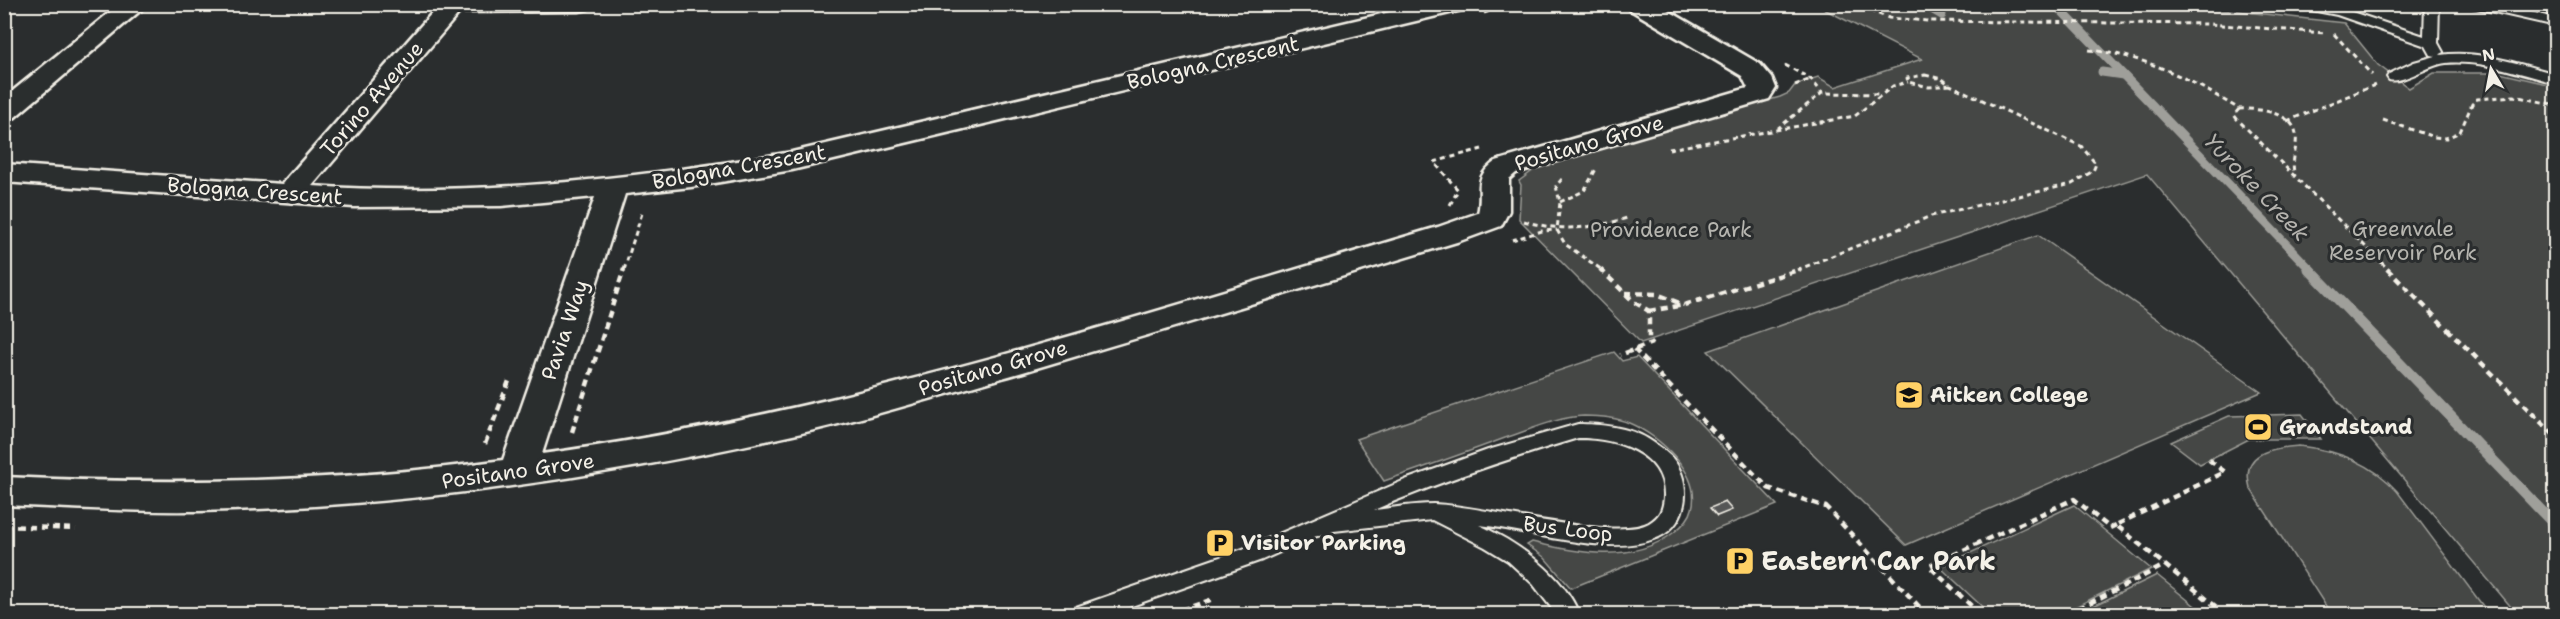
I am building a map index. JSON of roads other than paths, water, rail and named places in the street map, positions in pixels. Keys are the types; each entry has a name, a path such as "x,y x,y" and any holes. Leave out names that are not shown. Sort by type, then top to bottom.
{"street":[{"path":"4,112 136,4"},
{"path":"454,5 579,4"},
{"name":"Bologna Crescent","path":"4,174 354,198 501,197 612,188 691,178 792,161 1418,9 1458,4"},
{"name":"Positano Grove","path":"4,491 82,497 181,498 285,494 517,473 771,427 898,395 1476,226 1490,219 1494,213 1495,200 1492,182 1498,172 1506,167 1759,93 1762,88 1761,84 1751,69 1638,4"},
{"name":"Torino Avenue","path":"290,193 454,5"},
{"name":"Pavia Way","path":"517,473 608,207 612,188"}],"lane":[{"path":"2301,4 2340,12 2431,43"},
{"path":"2432,4 2431,43 2434,51 2443,60"},
{"path":"2477,4 2556,22"},
{"path":"2394,77 2428,62 2443,60 2496,63 2556,79"},
{"name":"Bus Loop","path":"1578,431 1603,431 1640,443 1666,465 1675,486 1674,508 1667,521 1653,531 1632,536 1595,536 1484,517 1432,512 1382,516 1314,528 1412,485 1495,455 1578,431"},
{"path":"1432,512 1495,541 1515,554 1538,574 1568,615"},
{"path":"1084,615 1254,554 1314,528"}],"waterway":[{"path":"1923,4 1942,15"},
{"name":"Yuroke Creek","path":"2055,4 2311,270"},
{"path":"2102,72 2123,75"},
{"name":"Yuroke Creek","path":"2309,269 2556,526"}],"place":[{"name":"Aitken College","path":"1909,395"},
{"name":"Grandstand","path":"2258,427"},
{"name":"Visitor Parking","path":"1220,543"},
{"name":"Eastern Car Park","path":"1740,561"}],"park label":[{"name":"Providence Park","path":"1671,230"},
{"name":"Greenvale Reservoir Park","path":"2403,241"}]}
